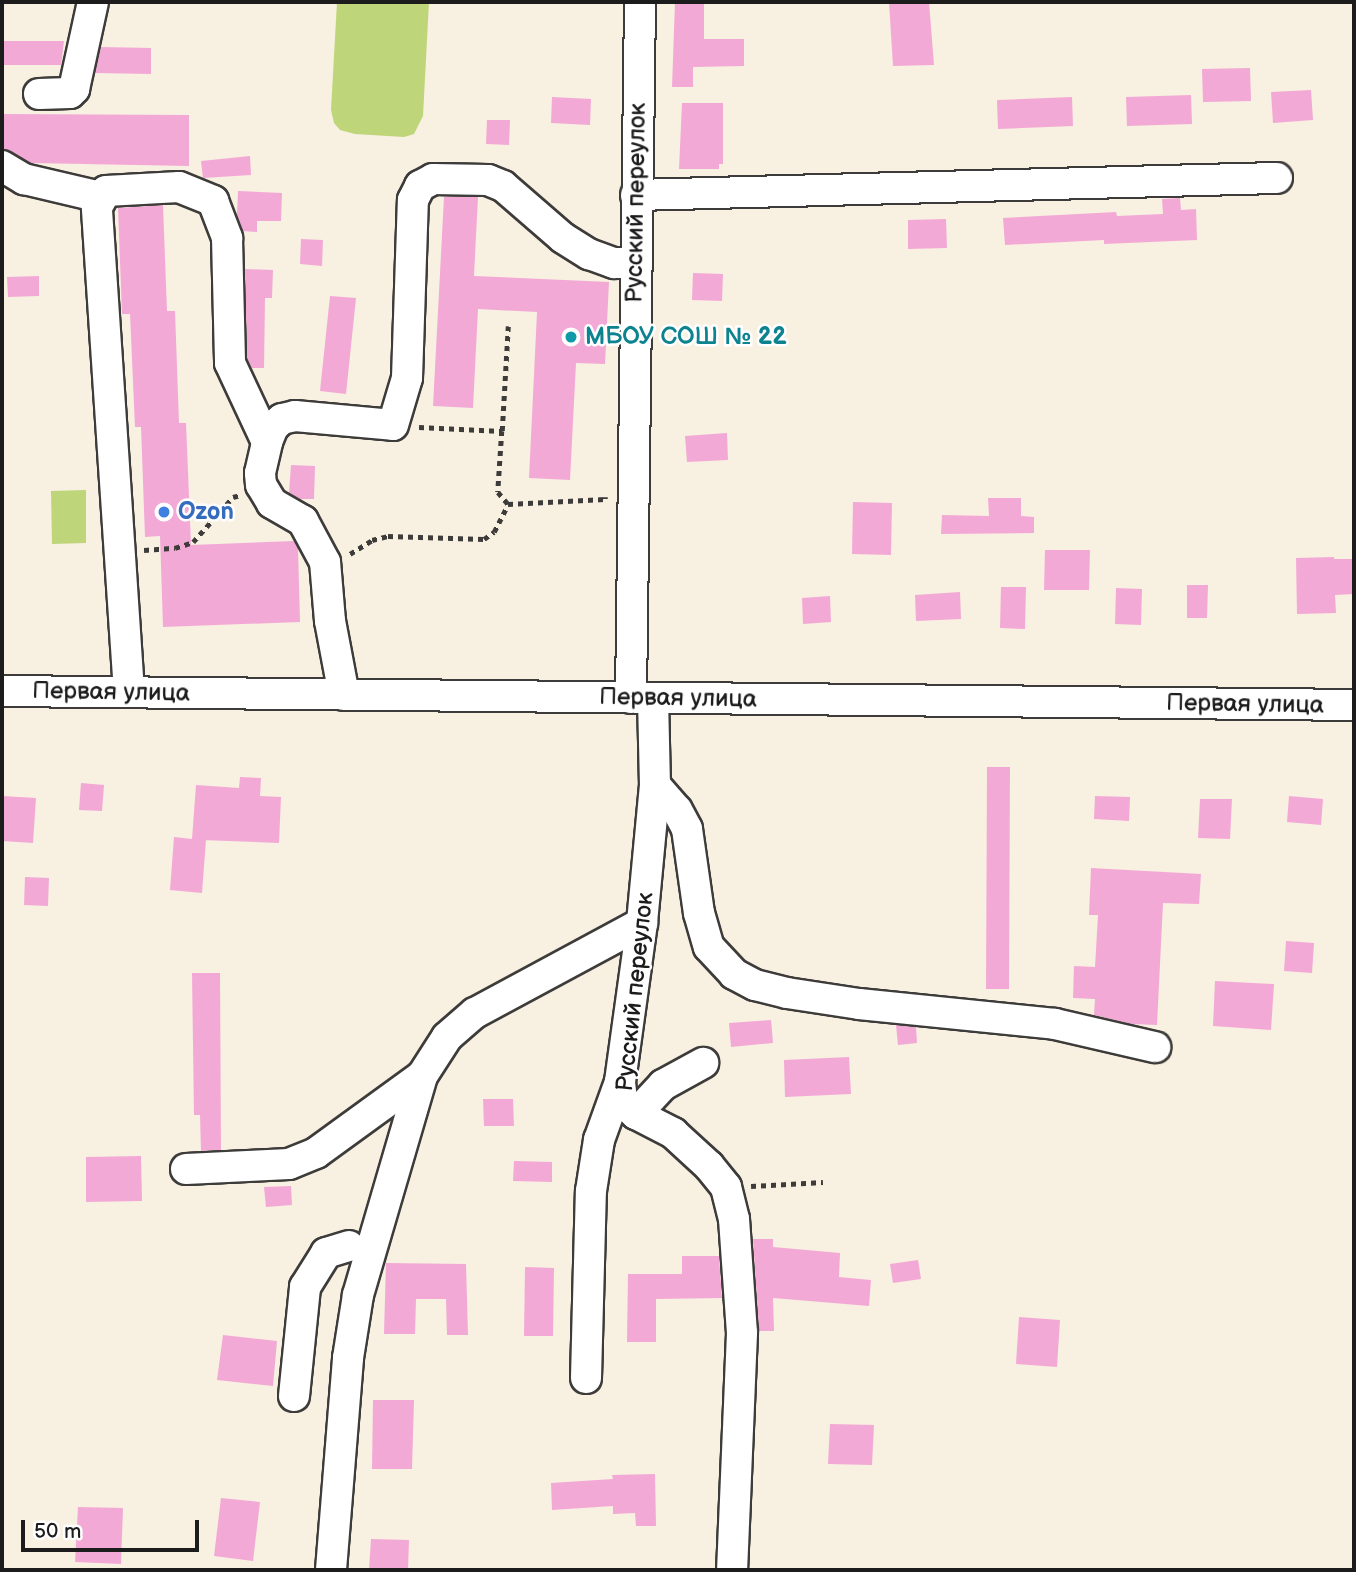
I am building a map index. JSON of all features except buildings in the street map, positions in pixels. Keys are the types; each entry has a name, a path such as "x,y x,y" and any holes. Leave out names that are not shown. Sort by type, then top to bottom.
{"street":[{"path":"39,94 70,93 74,89 93,2"},
{"name":"Русский переулок","path":"640,2 635,263 642,698 655,785 642,923 620,1082 622,1101 635,1114 673,1133 709,1166 726,1187 734,1219 741,1333 732,1570"},
{"path":"2,166 24,179 100,197"},
{"path":"636,195 1277,178"},
{"path":"344,695 330,621 325,562 303,521 272,503 264,489 260,473 267,442 274,427 282,419 295,416 393,425 407,378 413,200 420,186 433,179 488,180 503,186 563,238 589,254 614,263 635,263"},
{"path":"129,692 97,207 100,197 106,191 179,187 213,201 227,238 230,363 267,442"},
{"name":"Первая улица","path":"2,691 1354,705"},
{"path":"655,785 677,810 687,829 699,913 709,947 734,974 755,985 787,993 859,1004 1055,1024 1155,1046"},
{"path":"331,1570 348,1358 358,1295 422,1076 447,1037 475,1013 642,923"},
{"path":"635,1114 670,1080 703,1063"},
{"path":"186,1169 289,1164 300,1160 316,1153 422,1076"},
{"path":"586,1378 592,1181 604,1123 620,1082"},
{"path":"294,1396 305,1287 326,1253 349,1246"}],"path":[{"path":"508,326 498,492 508,504"},
{"path":"393,425 502,431"},
{"path":"508,504 604,499 605,486"},
{"path":"118,551 175,548 192,542 233,497 264,489"},
{"path":"328,573 355,549 388,536 484,539 494,532 508,504"},
{"path":"726,1187 823,1182"}],"green space":[{"path":"337,2 429,2 423,116 414,134 404,137 355,134 340,130 334,123 331,110"},
{"path":"86,490 86,543 52,544 51,491"}],"place":[{"name":"МБОУ СОШ № 22","path":"571,337"},
{"name":"Ozon","path":"164,512"}]}
